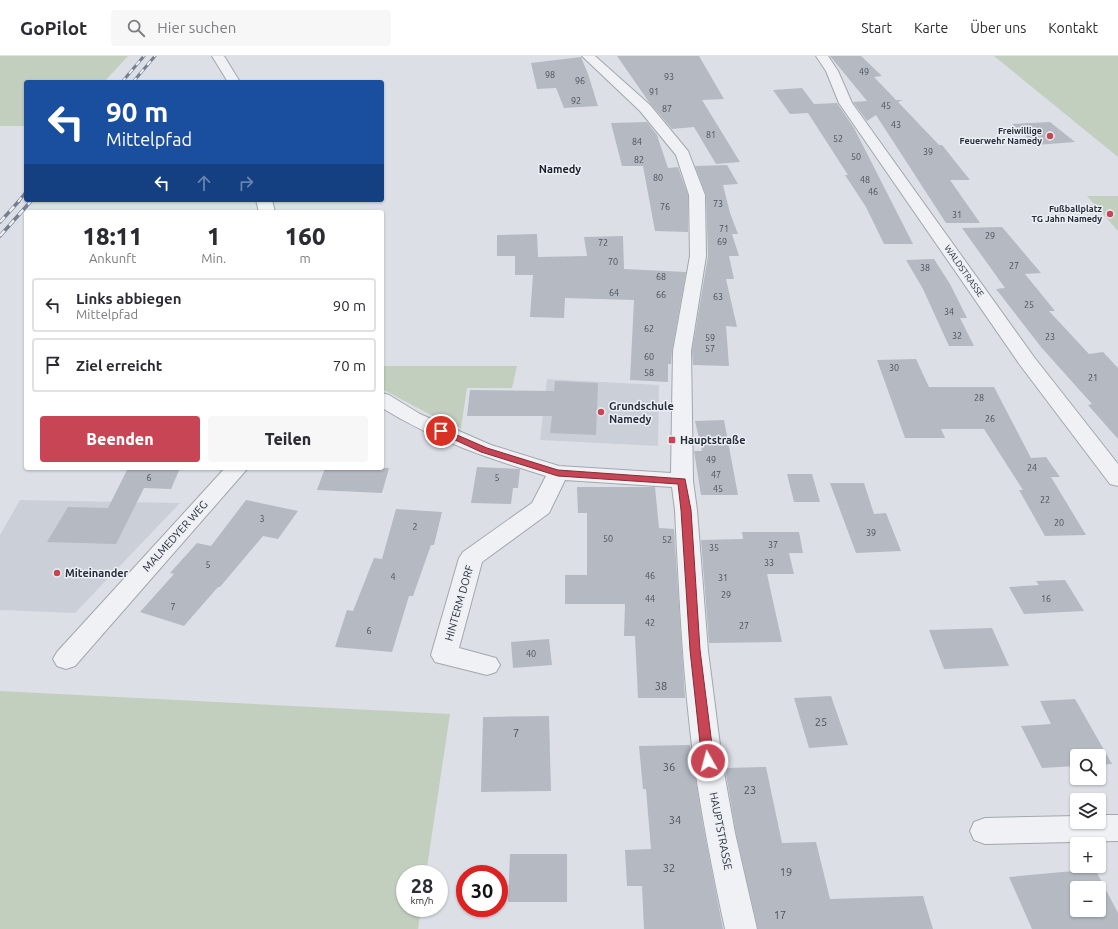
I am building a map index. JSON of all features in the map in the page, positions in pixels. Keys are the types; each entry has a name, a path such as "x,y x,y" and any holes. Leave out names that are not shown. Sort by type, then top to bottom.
{"street":[{"path":"218,56 233,80"},
{"name":"HAUPTSTRASSE","path":"588,56 645,108 683,154 697,194 698,256 682,351 682,481 686,510 695,650 708,761 720,833 741,929"},
{"name":"WALDSTRASSE","path":"822,56 832,71 846,103 1027,361 1118,478"},
{"path":"384,400 413,418 484,450 558,473 682,481"},
{"name":"MALMEDYER WEG","path":"66,659 235,470"},
{"name":"HINTERM DORF","path":"487,665 444,655 472,558 541,508 558,473"},
{"path":"985,832 1118,828"}],"shaded area":[{"name":"Grundschule Namedy","path":"547,379 659,385 658,446 540,440"},
{"name":"Miteinander","path":"20,500 180,503 75,613 0,610 0,535"}],"green space":[{"path":"0,56 128,56 106,80 24,80 24,126 0,126"},
{"path":"994,56 1118,56 1118,157"},
{"name":"Fußballplatz TG Jahn Namedy","path":"1087,196 1118,196 1118,231"},
{"path":"384,366 517,366 512,388 467,388 461,428 429,414 384,390"},
{"path":"0,691 450,714 427,865 396,865 396,917 420,917 418,929 0,929"}],"building":[{"path":"617,56 699,56 724,99 702,100 740,162 716,164 694,127 672,129 649,102"},
{"path":"830,56 861,56 882,76 874,77 896,100 903,100 898,102 939,145 942,145 970,180 950,180 980,223 946,223 876,115 867,121 853,102 867,101"},
{"path":"581,57 598,106 564,108 556,88 537,89 531,63"},
{"path":"802,88 814,104 837,103 854,128 913,244 884,244 866,207 845,175 848,175 808,113 790,114 773,90"},
{"path":"647,122 657,135 668,168 678,167 688,195 688,232 655,231 643,166 622,166 611,123"},
{"name":"Freiwillige Feuerwehr Namedy","path":"1050,122 1075,142 1036,145 1012,124"},
{"path":"727,165 738,184 723,185 730,213 738,234 732,234 739,256 729,256 734,279 726,279 737,327 726,326 729,366 693,365 692,351 708,256 706,195 695,166"},
{"path":"1002,227 1041,273 1025,274 1055,311 1049,311 1089,354 1103,352 1118,368 1118,439 1088,405 1092,404 1041,347 996,289 1005,288 962,228"},
{"path":"537,234 538,257 587,256 584,237 623,236 624,269 686,272 671,364 668,364 668,382 630,380 634,300 565,298 564,318 530,317 533,275 515,275 515,256 497,256 497,235"},
{"path":"934,259 950,284 967,318 960,318 974,346 949,346 923,289 906,260"},
{"path":"916,359 929,387 994,387 1031,458 1046,457 1060,477 1051,477 1086,535 1045,536 1019,490 1023,490 984,429 941,429 945,438 905,438 877,360"},
{"path":"555,381 598,383 596,435 550,433 552,416 467,416 470,390 554,391"},
{"path":"724,420 738,495 701,495 694,451 702,451 695,421"},
{"path":"477,467 520,469 518,488 513,488 511,504 471,503"},
{"path":"384,468 389,468 382,493 317,490 324,470 384,470"},
{"path":"127,470 179,470 171,489 144,488 116,544 47,542 68,507 108,508"},
{"path":"787,474 812,474 820,502 794,502"},
{"path":"830,483 864,483 874,514 886,513 901,551 856,553"},
{"path":"577,487 655,487 659,528 674,529 685,698 638,698 635,636 624,636 625,604 565,604 565,575 587,575 587,513 578,513"},
{"path":"246,500 298,511 278,539 263,536 220,587 218,587 184,626 140,612 174,574 170,573 197,543 211,546"},
{"path":"396,509 442,512 434,545 431,545 413,596 409,596 392,652 335,647 347,610 353,611 374,558 382,559"},
{"path":"742,532 799,532 803,553 789,553 794,574 767,574 782,642 709,643 701,540 743,539"},
{"path":"1065,580 1084,611 1024,614 1009,587 1039,585 1036,581"},
{"path":"992,628 1009,666 944,669 929,630"},
{"path":"549,639 552,665 513,668 511,642"},
{"path":"831,696 848,745 809,748 794,698"},
{"path":"1075,699 1103,749 1070,749 1070,766 1042,768 1021,726 1051,724 1040,701"},
{"path":"549,716 551,791 481,792 483,717"},
{"path":"690,745 703,825 723,929 644,929 642,886 627,886 625,850 651,849 646,789 643,789 639,746"},
{"path":"1106,753 1112,764 1106,764"},
{"path":"766,767 782,843 816,842 830,899 923,896 933,929 758,929 736,833 725,768"},
{"path":"510,854 567,854 567,902 508,902"},
{"path":"1070,871 1070,873 1097,873 1101,881 1070,881 1070,917 1106,917 1106,890 1118,913 1118,929 1032,929 1009,877"}],"railway":[{"path":"124,80 144,56"},
{"path":"135,80 155,56"},
{"path":"18,202 24,194"},
{"path":"0,222 19,201"},
{"path":"0,236 30,202"}],"place":[{"name":"Freiwillige Feuerwehr Namedy","path":"1050,136"},
{"name":"Fußballplatz TG Jahn Namedy","path":"1110,214"},
{"name":"Grundschule Namedy","path":"601,412"},
{"name":"Hauptstraße","path":"672,440"},
{"name":"Miteinander","path":"57,573"}],"district":[{"name":"Namedy","path":"560,169"}],"route":[{"path":"441,431 484,450 558,473 682,481 686,510 695,650 708,761"}]}
